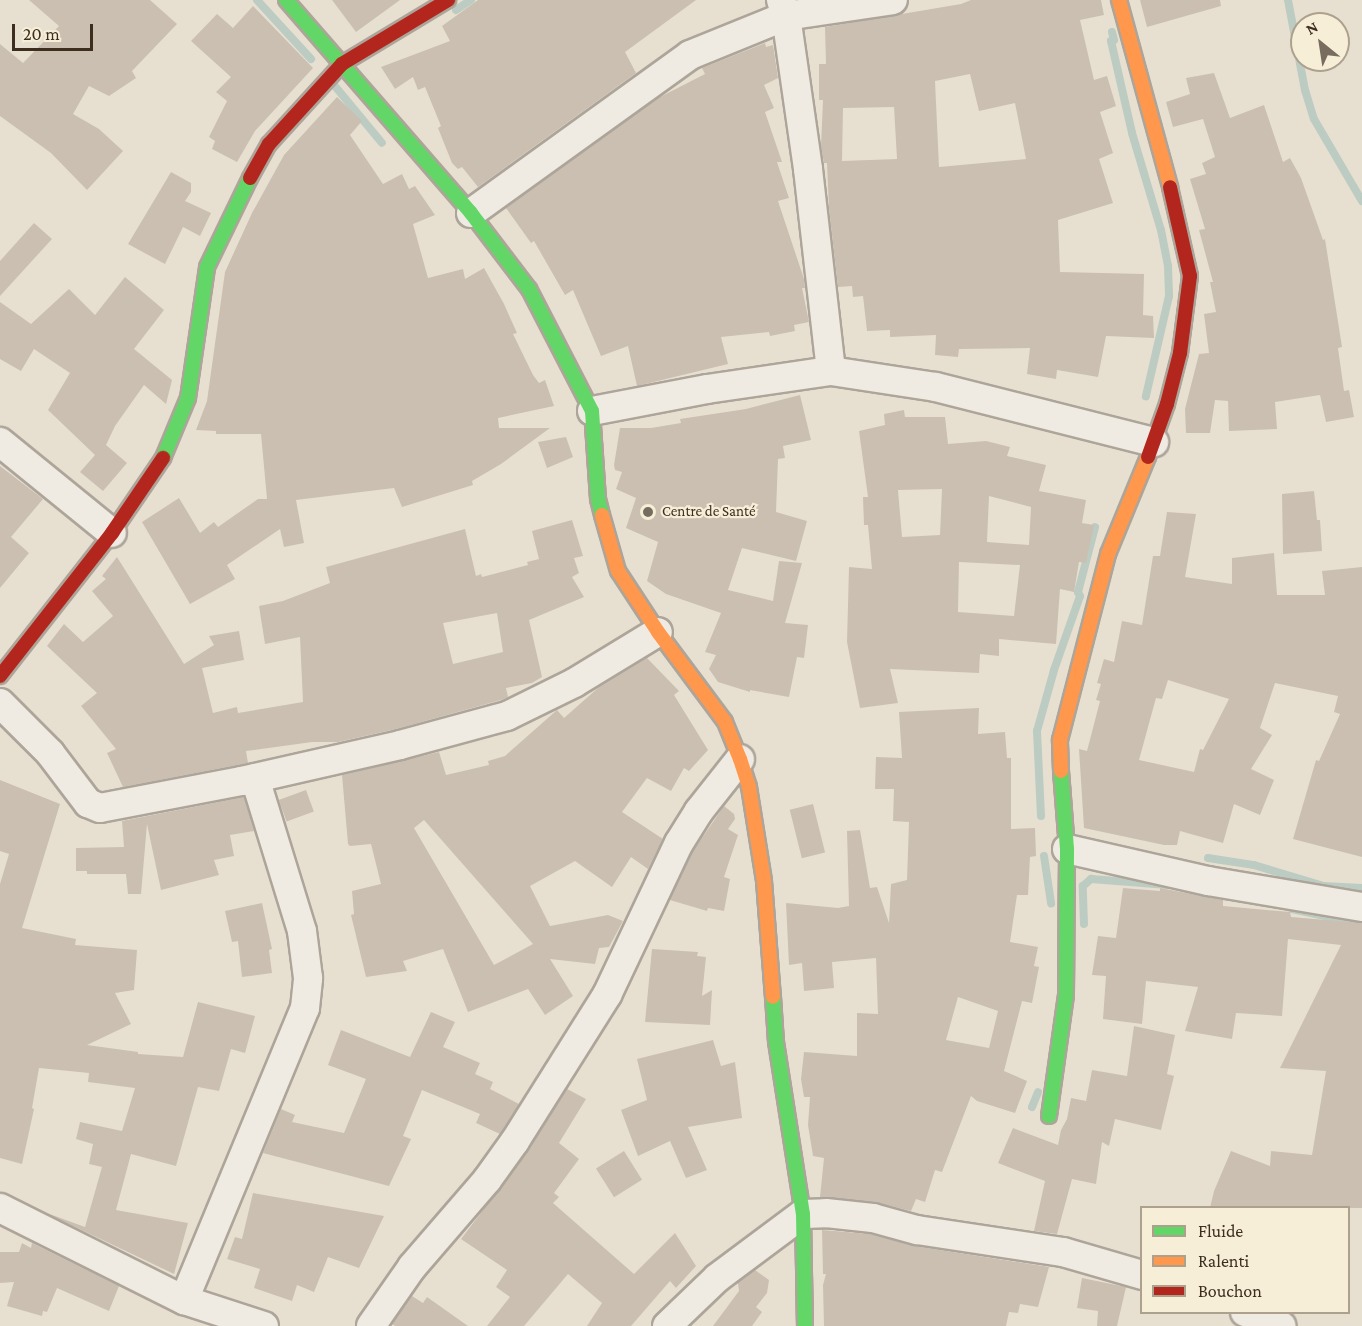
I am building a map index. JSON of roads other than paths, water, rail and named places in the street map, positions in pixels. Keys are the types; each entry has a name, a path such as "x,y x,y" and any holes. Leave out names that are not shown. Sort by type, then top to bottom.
{"street":[{"path":"286,0 471,213 530,289 592,411 598,499 618,570 658,632 725,722 740,759 749,787 764,880 776,1042 803,1214 805,1326"},
{"path":"0,676 112,533 167,452 188,398 207,267 235,205 269,144 342,64 448,0"},
{"path":"471,213 690,55 783,8 893,0"},
{"path":"1048,1116 1066,995 1068,849 1061,780 1060,740 1108,554 1154,442 1180,353 1190,276 1172,195 1119,0"},
{"path":"783,8 808,169 831,371"},
{"path":"592,411 707,389 831,371 936,387 1154,442"},
{"path":"0,442 112,533"},
{"path":"0,703 50,753 88,803 100,808 255,778 400,745 507,716 574,683 658,632"},
{"path":"371,1326 412,1267 487,1180 515,1141 607,995 680,843 699,811 740,759"},
{"path":"184,1300 305,1008 308,978 302,931 255,778"},
{"path":"1068,849 1208,881 1362,907"},
{"path":"0,1208 184,1300 264,1326"},
{"path":"667,1326 717,1278 803,1214 826,1213 873,1218 917,1230 1063,1252 1140,1274"},
{"path":"1250,1314 1281,1326"}],"waterway":[{"path":"257,0 311,59"},
{"path":"456,10 471,0"},
{"path":"1288,0 1305,90 1314,119 1362,201"},
{"path":"1112,32 1114,40 1111,41 1132,133 1161,230 1168,266 1169,296 1146,396"},
{"path":"334,85 382,143"},
{"path":"1041,816 1037,731 1054,670 1080,596 1078,592 1095,527"},
{"path":"1044,856 1051,903"},
{"path":"1208,858 1254,865 1323,886 1362,888"},
{"path":"1084,924 1083,886 1091,879 1168,885"},
{"path":"1292,909 1362,924"},
{"path":"1032,1107 1038,1092"}],"place":[{"name":"Centre de Santé","path":"648,512"}]}
